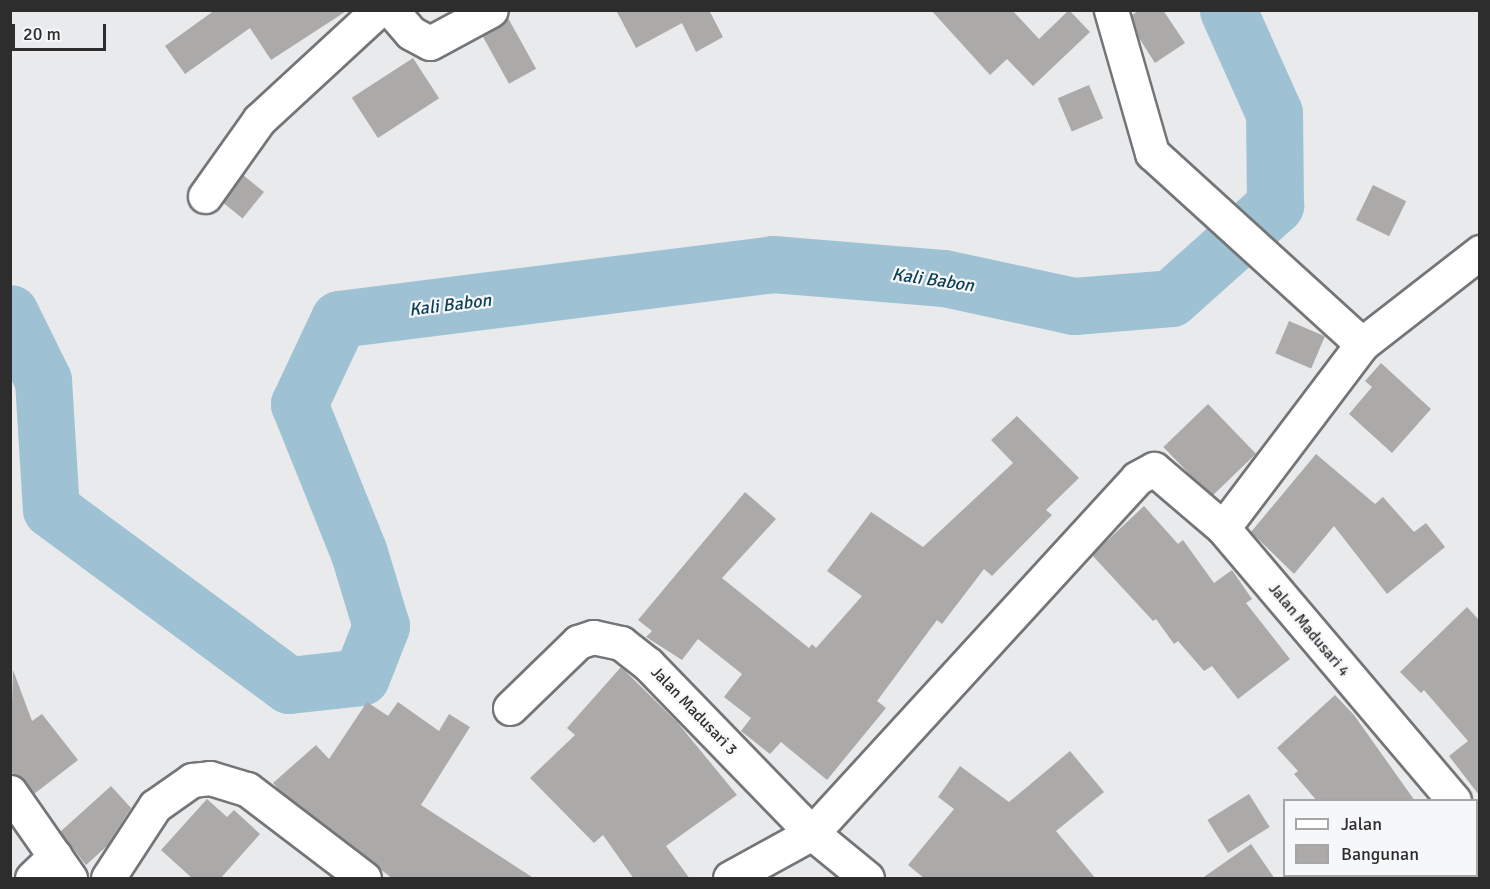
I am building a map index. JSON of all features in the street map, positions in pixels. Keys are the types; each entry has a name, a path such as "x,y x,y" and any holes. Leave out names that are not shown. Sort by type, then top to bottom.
{"street":[{"path":"205,196 266,112 378,10"},
{"path":"392,10 416,37 430,43 491,10"},
{"path":"1111,10 1152,153 1322,311 1362,344"},
{"path":"1223,528 1362,344 1479,252"},
{"name":"Jalan Madusari 4","path":"812,833 1137,478 1154,469 1223,528 1452,799"},
{"name":"Jalan Madusari 3","path":"510,708 578,642 609,638 648,664 812,833 867,879"},
{"path":"108,879 155,806 192,780 210,778 247,789 364,879"},
{"path":"10,792 63,867 32,879"},
{"path":"730,879 812,833"}],"building":[{"path":"215,10 348,10 271,60 250,28 185,74 165,46"},
{"path":"616,10 709,10 723,37 696,52 682,23 636,48"},
{"path":"931,10 1012,10 1039,39 1069,10 1090,32 1033,86 1007,59 990,75"},
{"path":"1140,10 1163,10 1185,43 1155,63 1139,38 1132,15"},
{"path":"508,18 536,69 509,84 481,33"},
{"path":"413,58 439,98 378,138 352,98"},
{"path":"1089,85 1103,118 1072,131 1058,98"},
{"path":"243,175 264,192 243,218 222,201"},
{"path":"1373,185 1406,201 1389,236 1356,220"},
{"path":"1289,321 1325,336 1311,368 1275,353"},
{"path":"1381,363 1431,409 1392,453 1349,414 1372,387 1365,381"},
{"path":"1208,404 1256,454 1211,497 1163,447"},
{"path":"1017,416 1079,478 1046,510 1052,515 992,576 984,569 942,624 937,620 877,701 886,708 827,780 781,742 770,754 741,731 751,718 724,697 742,674 698,639 682,660 646,637 652,631 638,620 745,492 776,519 722,578 809,648 812,644 816,648 862,596 827,571 871,512 923,547 1013,463 991,440"},
{"path":"1316,454 1375,504 1383,497 1414,532 1426,523 1445,547 1387,594 1334,526 1294,574 1251,532"},
{"path":"1144,506 1178,544 1183,540 1214,583 1232,570 1252,599 1246,603 1290,659 1238,699 1212,666 1204,671 1178,641 1174,644 1156,619 1153,621 1092,555"},
{"path":"1467,607 1479,620 1479,795 1449,756 1468,741 1424,690 1421,693 1400,672"},
{"path":"621,667 677,722 737,795 666,846 690,879 634,879 603,835 594,843 530,778 575,735 567,728"},
{"path":"13,670 32,721 42,714 78,760 34,794 10,771"},
{"path":"1335,695 1354,715 1414,799 1315,799 1294,774 1298,771 1277,748"},
{"path":"367,702 388,716 398,702 439,731 449,714 470,727 421,805 535,879 393,879 281,792 273,783 316,745 329,759"},
{"path":"1070,751 1104,792 1056,831 1096,879 925,879 908,865 954,809 938,797 960,766 1009,802"},
{"path":"111,786 131,808 107,846 86,865 60,832"},
{"path":"1249,794 1270,827 1228,853 1207,820"},
{"path":"207,799 227,817 234,810 260,834 220,879 193,879 161,850"},
{"path":"1251,844 1275,879 1201,879"}],"waterway":[{"name":"Kali Babon","path":"10,313 43,380 51,509 289,685 361,677 381,626 359,553 299,404 339,319 773,264 944,278 1074,306 1171,298 1275,205 1274,113 1228,10"}]}
